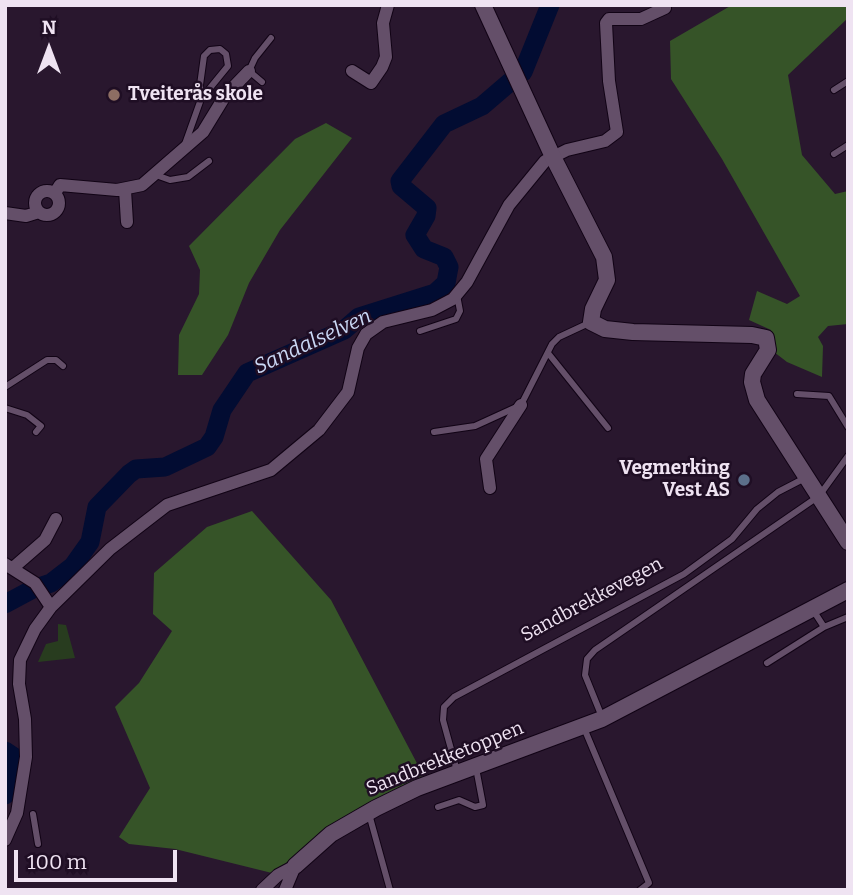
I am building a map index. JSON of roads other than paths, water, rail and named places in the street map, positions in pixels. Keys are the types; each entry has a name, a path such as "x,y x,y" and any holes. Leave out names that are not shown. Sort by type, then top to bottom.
{"street":[{"path":"352,71 371,83 382,67 386,57 383,23 388,5"},
{"path":"483,5 553,157 604,257 607,269 605,289 593,309 591,322 605,330 752,335 766,338 768,350 753,374 753,390 762,410 848,542"},
{"path":"5,840 16,813 25,765 26,736 19,684 20,660 35,629 51,607 110,549 167,505 242,482 283,462 338,409 351,386 358,348 366,334 383,322 432,310 457,295 523,184 553,157 567,150 605,141 617,132 609,80 606,23 609,19 641,19 667,7"},
{"path":"5,213 26,216 39,212 46,215 57,210 59,204 55,193 60,185 125,190 142,185 202,132 225,96 249,71"},
{"path":"125,190 127,222"},
{"path":"490,488 486,459 521,405"},
{"path":"51,607 37,587 10,565 45,540 56,519"},
{"name":"Sandbrekketoppen","path":"262,890 278,875 295,866 331,834 368,812 417,788 602,719 848,590"},
{"name":"Sandbrekketoppen","path":"285,890 295,866"}],"lane":[{"path":"262,82 249,71 255,58 271,38"},
{"path":"184,146 201,99 228,66 226,54 220,49 210,50 204,56 201,99"},
{"path":"834,90 848,80"},
{"path":"834,154 848,145"},
{"path":"156,175 170,180 188,177 209,161"},
{"path":"421,331 456,319 460,311 457,295"},
{"path":"435,432 475,426 521,405 559,337 591,322"},
{"path":"548,353 608,428"},
{"path":"5,387 47,360 56,360 63,366"},
{"path":"797,394 829,396 848,427"},
{"path":"5,408 27,415 41,426 36,432"},
{"path":"602,719 585,675 587,659 595,650 819,496 848,456"},
{"name":"Sandbrekkevegen","path":"458,774 443,720 444,707 454,697 684,574 732,539 757,509 778,492 807,477"},
{"path":"812,608 824,627"},
{"path":"767,663 824,627 848,617"},
{"path":"584,727 650,886 640,890"},
{"path":"438,807 459,800 474,807 483,805 476,768"},
{"path":"368,812 390,890"},
{"path":"33,814 38,845"}],"waterway":[{"path":"523,72 550,5"},
{"name":"Sandalselven","path":"5,604 51,583 73,566 90,542 97,507 129,474 136,469 165,467 207,447 214,437 222,410 247,373 344,330 359,317 435,293 446,283 449,267 444,257 424,249 415,235 426,216 427,208 401,186 400,181 444,124 482,106 510,82"},
{"name":"Sandalselven","path":"5,751 17,759 5,795"}],"place":[{"name":"Tveiterås skole","path":"114,95"},
{"name":"Vegmerking Vest AS","path":"744,480"}]}
